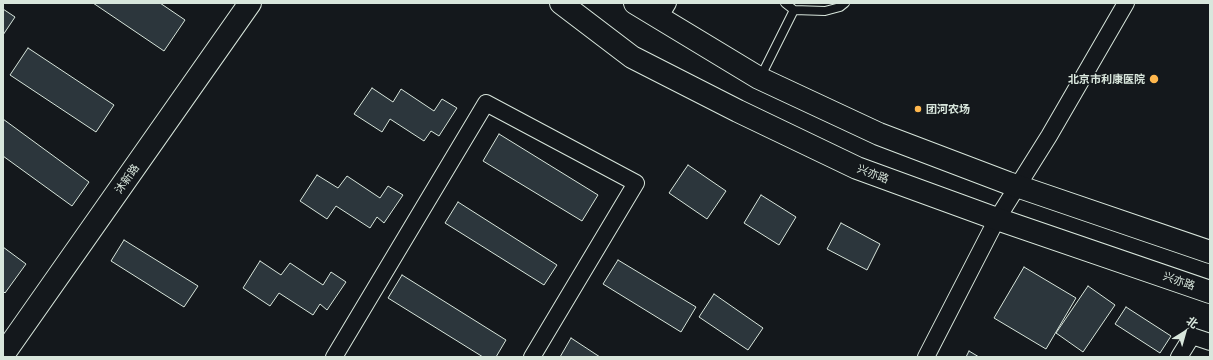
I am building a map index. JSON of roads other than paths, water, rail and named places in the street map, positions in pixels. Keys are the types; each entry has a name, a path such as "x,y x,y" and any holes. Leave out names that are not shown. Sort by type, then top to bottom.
{"main road":[{"name":"沐新路","path":"3,355 250,3"},
{"name":"兴亦路","path":"561,3 632,58 857,168 997,219 1210,292"},
{"path":"635,3 664,10 759,78 879,134 1018,186 1210,252"}],"street":[{"path":"926,357 997,219 1049,136 1126,3"},
{"path":"334,357 486,103 636,183 532,357"},
{"path":"1179,357 1192,336 1210,342"}],"lane":[{"path":"785,3 794,10 826,11 840,7 845,3"},
{"path":"759,78 794,10"}],"place":[{"name":"北京市利康医院","path":"1154,79"},
{"name":"团河农场","path":"918,109"}]}
